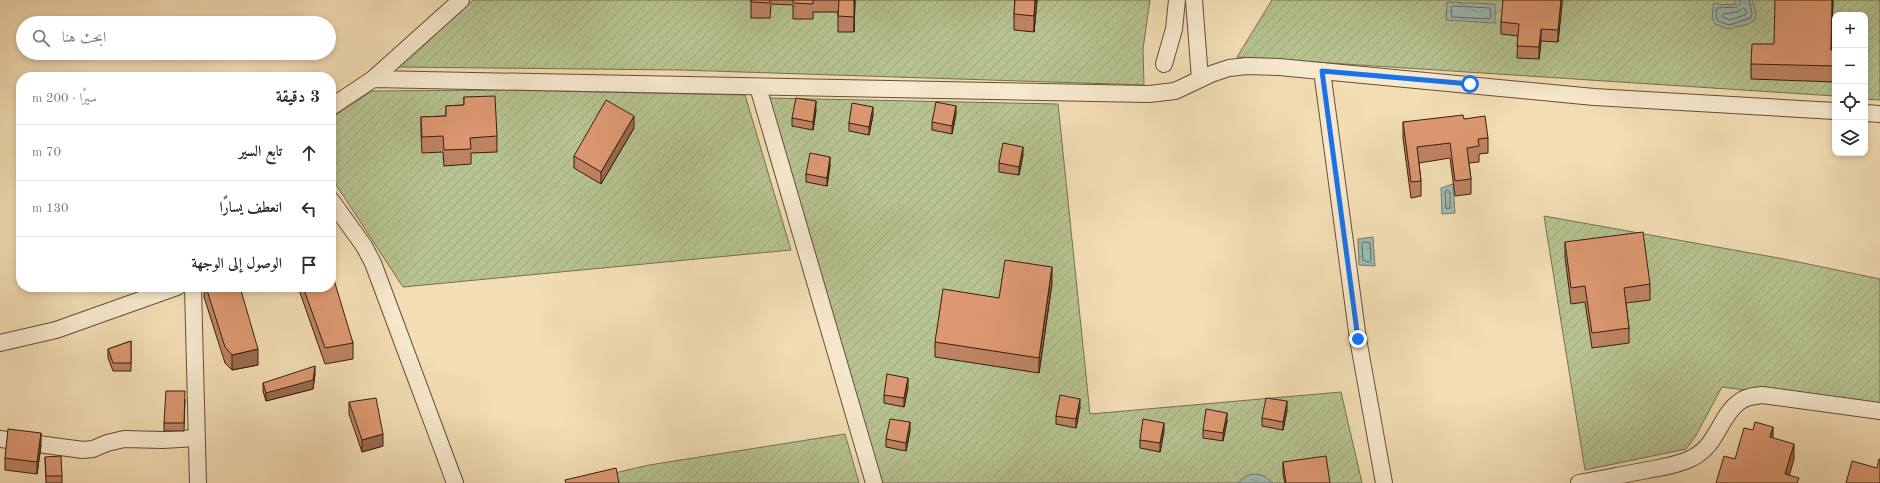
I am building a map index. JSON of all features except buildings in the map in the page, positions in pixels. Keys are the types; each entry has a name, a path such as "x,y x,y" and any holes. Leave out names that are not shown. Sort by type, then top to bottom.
{"street":[{"path":"336,104 373,78 461,0"},
{"path":"1164,64 1174,29 1177,0"},
{"path":"1194,0 1200,79"},
{"path":"373,78 1149,94 1175,91 1200,79 1229,68 1246,66 1322,71 1594,97 1832,111"},
{"path":"1322,71 1358,339 1384,483"},
{"path":"758,87 874,483"},
{"path":"1868,113 1880,114"},
{"path":"336,207 364,246 373,263 455,483"},
{"path":"0,343 56,330 163,292"},
{"path":"193,292 198,483"},
{"path":"1579,483 1677,464 1692,458 1703,451 1714,439 1728,413 1738,402 1748,397 1762,395 1880,411"},
{"path":"0,439 83,450 93,449 107,442 124,439 163,440 196,438"}],"green space":[{"path":"473,0 1150,0 1143,49 1144,85 680,70 399,67"},
{"path":"1272,0 1880,0 1880,100 1868,99 1868,12 1832,12 1832,96 1237,57"},
{"path":"507,90 745,95 791,250 403,287 336,185 336,115 372,91"},
{"path":"766,98 1058,104 1090,414 1341,392 1362,483 881,483"},
{"path":"1544,216 1784,259 1880,279 1880,408 1722,387 1695,437 1686,449 1585,470"},
{"path":"845,434 859,483 572,483 649,465"}],"water":[{"path":"1735,0 1752,0 1756,13 1755,20 1749,24 1728,29 1715,24 1712,17 1714,3 1722,5 1736,4"},
{"path":"1447,2 1495,4 1495,23 1446,20"},
{"path":"1453,184 1455,213 1442,214 1441,188"},
{"path":"1373,237 1375,266 1359,265 1358,239"},
{"path":"1256,474 1264,476 1273,483 1238,483 1248,475"}],"route":[{"path":"1358,339 1322,71 1470,84"}]}
